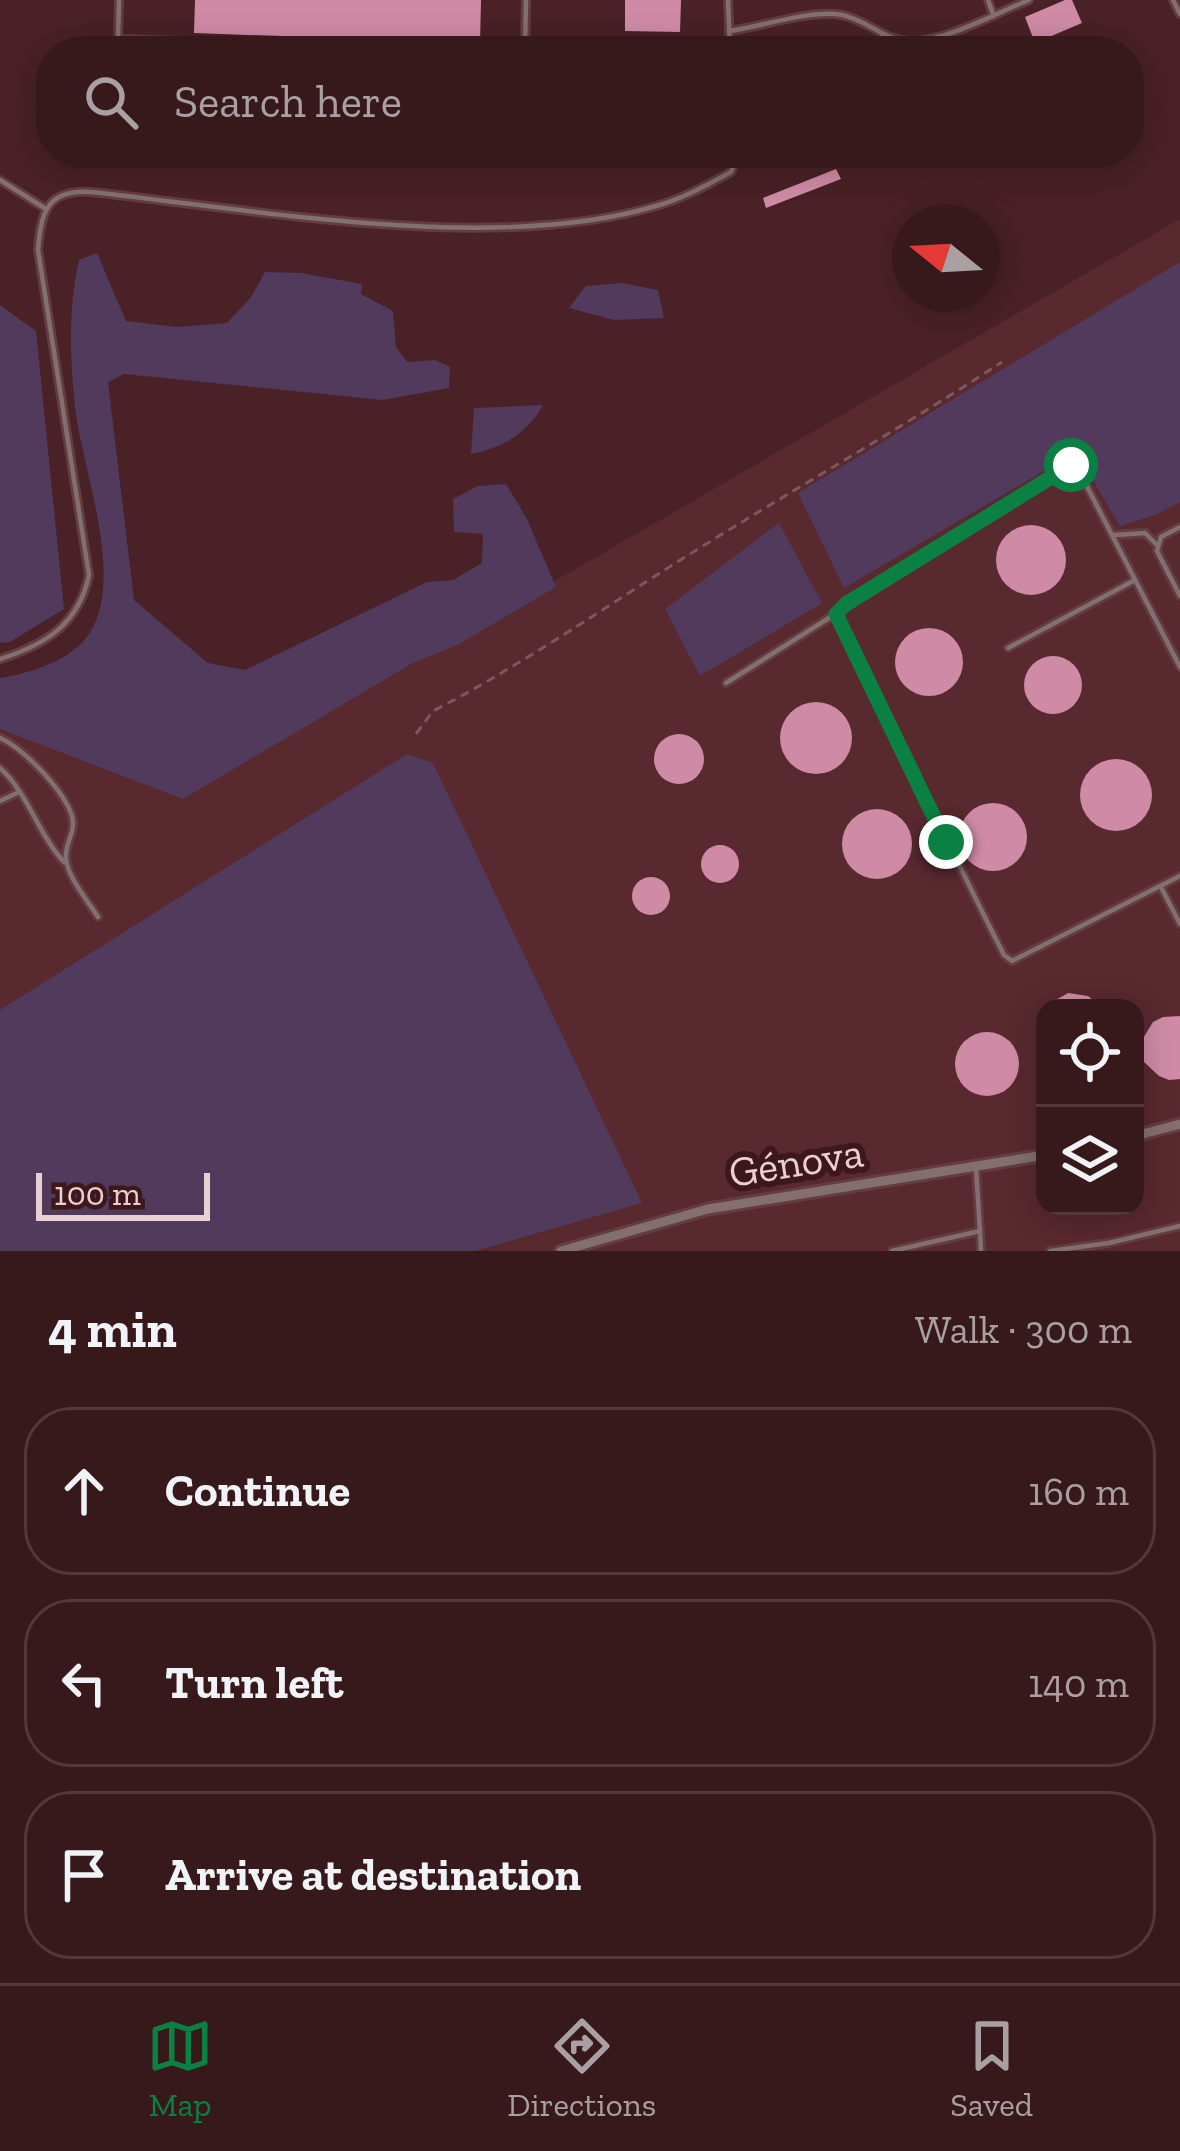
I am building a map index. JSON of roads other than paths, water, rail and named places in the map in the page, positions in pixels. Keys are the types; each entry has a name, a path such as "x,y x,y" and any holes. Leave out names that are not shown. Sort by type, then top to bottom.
{"street":[{"path":"1144,1134 1180,1124"},
{"name":"Génova","path":"561,1251 708,1209 1036,1157"}],"lane":[{"path":"118,36 119,0"},
{"path":"525,36 526,0"},
{"path":"728,0 729,36"},
{"path":"988,0 993,14"},
{"path":"929,36 1029,0"},
{"path":"1173,0 1180,14"},
{"path":"729,31 833,14 891,36"},
{"path":"0,659 50,638 71,620 82,604 89,575 38,250 41,219 63,194 74,191 362,221 460,226 549,223 659,206 733,168"},
{"path":"0,181 46,209"},
{"path":"726,683 1071,465 1079,471 1180,667"},
{"path":"1180,527 1161,537 1156,551 1180,596"},
{"path":"1113,536 1145,533 1157,545"},
{"path":"1008,648 1136,580"},
{"path":"836,614 1004,955 1012,961 1180,876"},
{"path":"0,738 26,755 68,806 73,829 65,853 67,866"},
{"path":"2,772 98,917"},
{"path":"0,801 19,792"},
{"path":"1161,887 1180,924"},
{"path":"976,1168 981,1251"},
{"path":"1049,1251 1180,1226"},
{"path":"892,1251 980,1231"}]}
